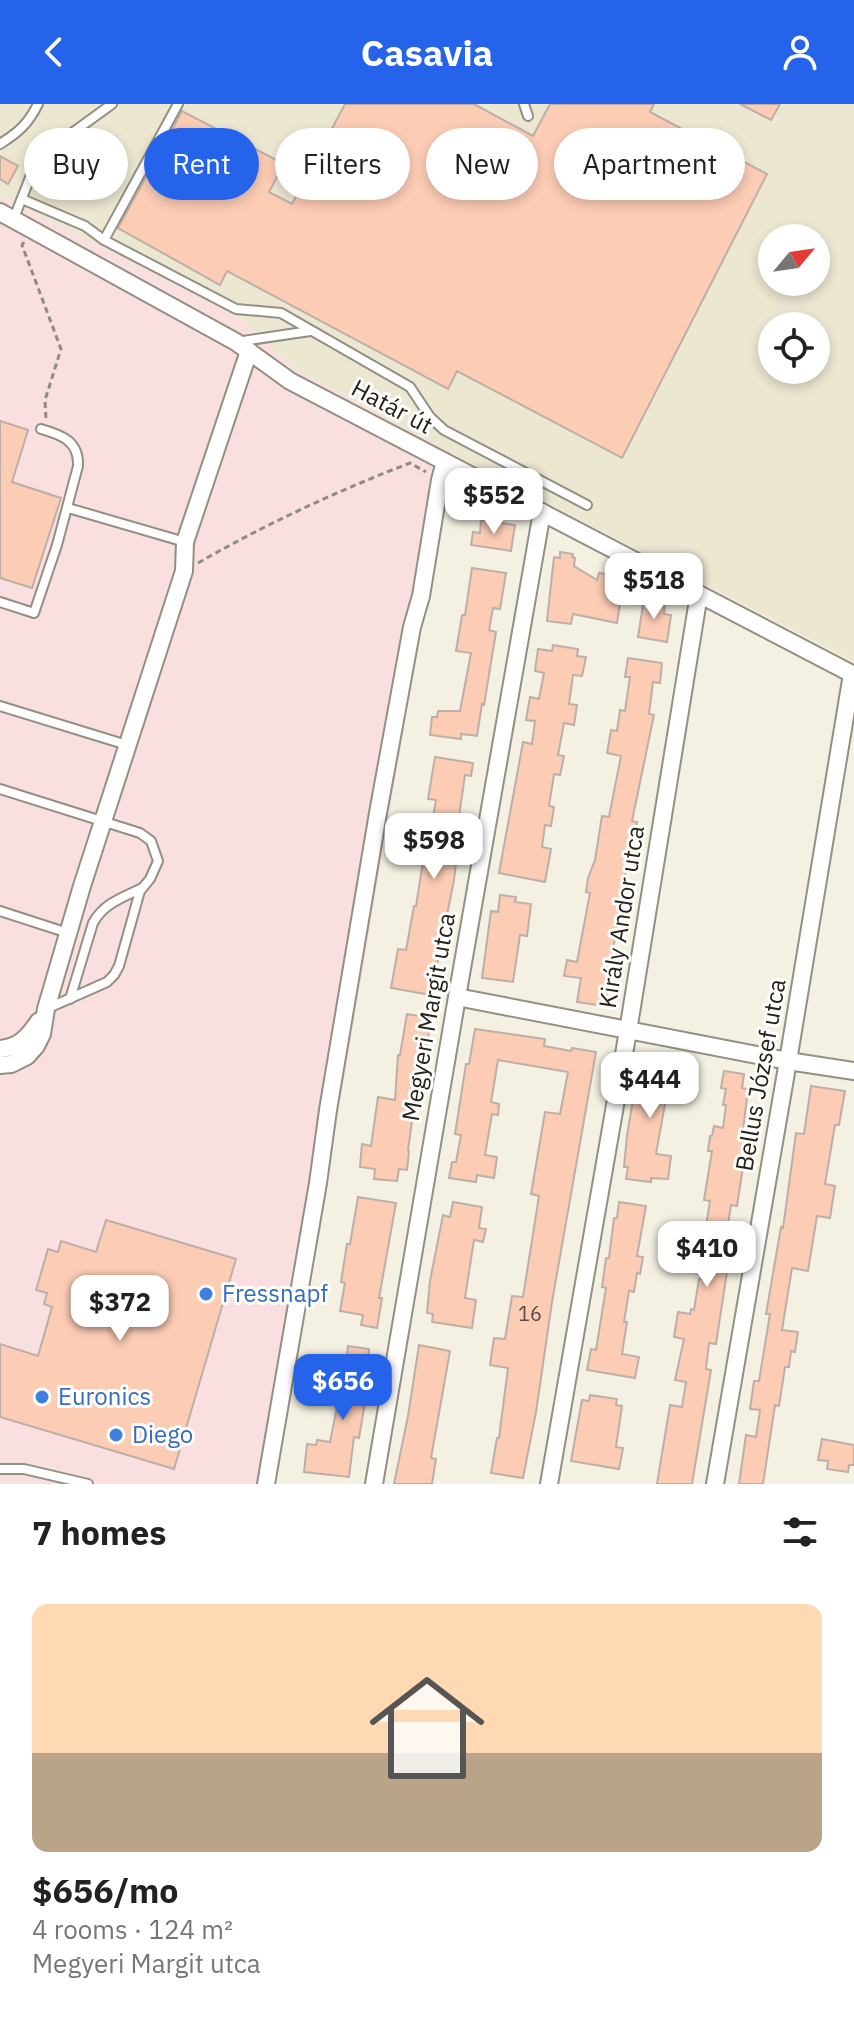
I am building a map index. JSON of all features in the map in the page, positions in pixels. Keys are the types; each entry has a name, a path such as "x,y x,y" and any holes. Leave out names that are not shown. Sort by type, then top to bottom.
{"street":[{"name":"Határ út","path":"7,215 242,346 290,381 853,675"},
{"path":"0,1065 17,1062 31,1051 42,1034 46,1009 103,822 184,571 185,542 242,346"},
{"path":"266,1484 378,813 445,462"},
{"name":"Megyeri Margit utca","path":"374,1484 542,512"},
{"name":"Király Andor utca","path":"549,1484 628,1031 699,594"},
{"name":"Bellus József utca","path":"715,1484 853,675"},
{"path":"457,997 854,1071"},
{"path":"0,1049 24,1041 46,1009"}],"lane":[{"path":"0,144 19,132 38,104"},
{"path":"7,215 22,199 35,165 50,149 112,104"},
{"path":"104,240 178,104"},
{"path":"524,104 528,116"},
{"path":"22,199 85,226 104,240 236,309 281,313 410,387 430,417 444,430 587,505"},
{"path":"242,346 311,330"},
{"path":"0,602 34,613 68,508 78,457 70,440 46,430"},
{"path":"68,508 185,542"},
{"path":"0,706 128,745"},
{"path":"0,789 140,833 151,841 158,861 154,873 140,891 114,975 107,982 46,1009"},
{"path":"70,999 99,912 143,887"},
{"path":"0,911 69,933"},
{"path":"0,1469 24,1469 88,1484"}],"path":[{"path":"31,228 22,245 61,349 45,400 46,430"},
{"path":"184,571 237,541 410,463 440,480"}],"shaded area":[{"path":"0,104 854,104 854,662 294,368 241,318 0,196"},
{"path":"0,196 241,318 294,368 451,453 275,1484 0,1484"}],"building":[{"path":"345,104 474,104 518,128 426,128 426,200 538,200 537,128 550,104 654,104 650,112 680,128 554,128 554,200 745,200 745,162 767,174 622,458 457,371 448,389 227,271 220,285 118,228 144,180 144,200 259,200 259,151 275,159 275,181 269,192 275,195 275,200 292,204 294,200 410,200 410,128 332,128"},
{"path":"740,104 780,104 771,120"},
{"path":"182,111 215,128 173,128"},
{"path":"0,156 18,166 8,184 0,179"},
{"path":"0,421 28,430 12,482 61,498 32,588 0,578"},
{"path":"481,520 515,525 511,551 471,545 473,532 480,533"},
{"path":"560,552 573,554 574,566 597,580 599,573 616,576 616,583 623,585 617,623 573,614 571,624 547,621 554,557 560,558"},
{"path":"472,568 506,573 500,609 493,608 489,630 496,632 477,736 461,734 461,739 430,735 432,717 437,717 438,711 460,711 471,653 456,651"},
{"path":"644,599 665,602 664,614 671,615 667,642 638,637"},
{"path":"553,645 578,649 577,656 586,657 582,676 573,675 569,704 577,705 574,725 564,723 558,755 564,756 560,775 554,774 549,806 554,807 551,826 545,825 542,847 551,849 545,882 499,873 523,742 532,744 535,721 526,720 530,697 539,699 544,673 535,671 538,649 552,651"},
{"path":"628,658 662,663 660,683 653,682 649,714 654,715 632,821 637,822 618,916 605,1006 577,1002 581,978 564,976 567,960 577,962 590,893 586,892 588,878 595,860 602,816 609,817 621,756 607,753 611,730 617,731 620,710 625,711 630,677 625,677"},
{"path":"435,757 473,763 471,776 465,775 458,823 464,824 461,840 455,839 450,862 456,863 454,880 431,995 391,988 398,949 406,950 416,906 426,827 431,828 436,800 428,799"},
{"path":"500,895 516,897 515,902 531,904 527,936 520,935 513,982 482,978 491,911 498,912"},
{"path":"407,1014 431,1018 427,1044 422,1043 421,1072 407,1170 399,1169 397,1181 374,1179 375,1169 360,1167 362,1144 371,1146 378,1097 395,1100 398,1055"},
{"path":"475,1029 545,1039 544,1046 596,1052 523,1478 491,1473 508,1368 490,1365 494,1338 505,1339 512,1296 523,1297 539,1196 531,1194 545,1112 560,1114 568,1072 498,1060 491,1102 499,1104 498,1115 492,1114 485,1155 497,1157 494,1178 477,1175 476,1182 449,1178 452,1162 456,1162 461,1135 455,1134"},
{"path":"653,1059 671,1061 671,1065 685,1067 681,1095 667,1093 656,1154 671,1156 668,1179 651,1178 651,1182 626,1179 628,1167 624,1167 639,1063 652,1065"},
{"path":"724,1071 744,1074 742,1088 748,1089 743,1131 751,1132 737,1206 731,1205 721,1271 727,1272 716,1344 709,1343 706,1369 711,1370 692,1484 657,1484 670,1405 682,1407 686,1382 675,1380 684,1339 674,1337 678,1312 690,1314 691,1309 694,1310 699,1279 707,1280 712,1251 702,1250 710,1201 704,1200 712,1151 708,1151 710,1136 714,1126 723,1128 726,1089 721,1088"},
{"path":"811,1086 845,1091 839,1125 835,1125 825,1184 835,1186 830,1218 817,1216 808,1271 792,1268 782,1330 798,1332 795,1352 791,1351 789,1367 785,1367 779,1406 775,1405 763,1484 739,1484 746,1435 756,1437 760,1410 750,1409 754,1381 759,1381 770,1314 766,1314 783,1228 796,1133 804,1134"},
{"path":"358,1197 396,1203 379,1298 382,1298 377,1328 361,1325 363,1315 340,1311 347,1244 350,1244"},
{"path":"453,1202 482,1207 479,1228 486,1229 483,1242 474,1240 465,1298 476,1300 472,1328 432,1322 433,1314 427,1313 443,1215 450,1217"},
{"path":"619,1202 646,1206 637,1256 643,1257 640,1274 637,1273 634,1292 629,1291 624,1322 627,1322 622,1354 639,1357 635,1378 587,1370 591,1349 596,1350 606,1288 602,1287 606,1258 609,1258"},
{"path":"106,1220 236,1259 174,1469 0,1417 0,1344 38,1356 52,1307 44,1304 47,1293 36,1290 48,1249 58,1252 61,1241 96,1252"},
{"path":"419,1345 450,1351 431,1458 436,1459 432,1484 394,1484 408,1416"},
{"path":"348,1346 369,1349 363,1396 366,1397 359,1438 354,1437 349,1477 304,1472 307,1444 316,1445 317,1440 330,1442 340,1392 343,1392"},
{"path":"590,1395 617,1399 616,1405 622,1406 616,1447 623,1448 619,1469 571,1461 582,1400 589,1401"},
{"path":"822,1439 854,1445 854,1465 849,1465 848,1472 827,1469 828,1461 818,1460"}],"place":[{"name":"Fressnapf","path":"206,1294"},
{"name":"Euronics","path":"42,1397"},
{"name":"Diego","path":"116,1435"}]}
